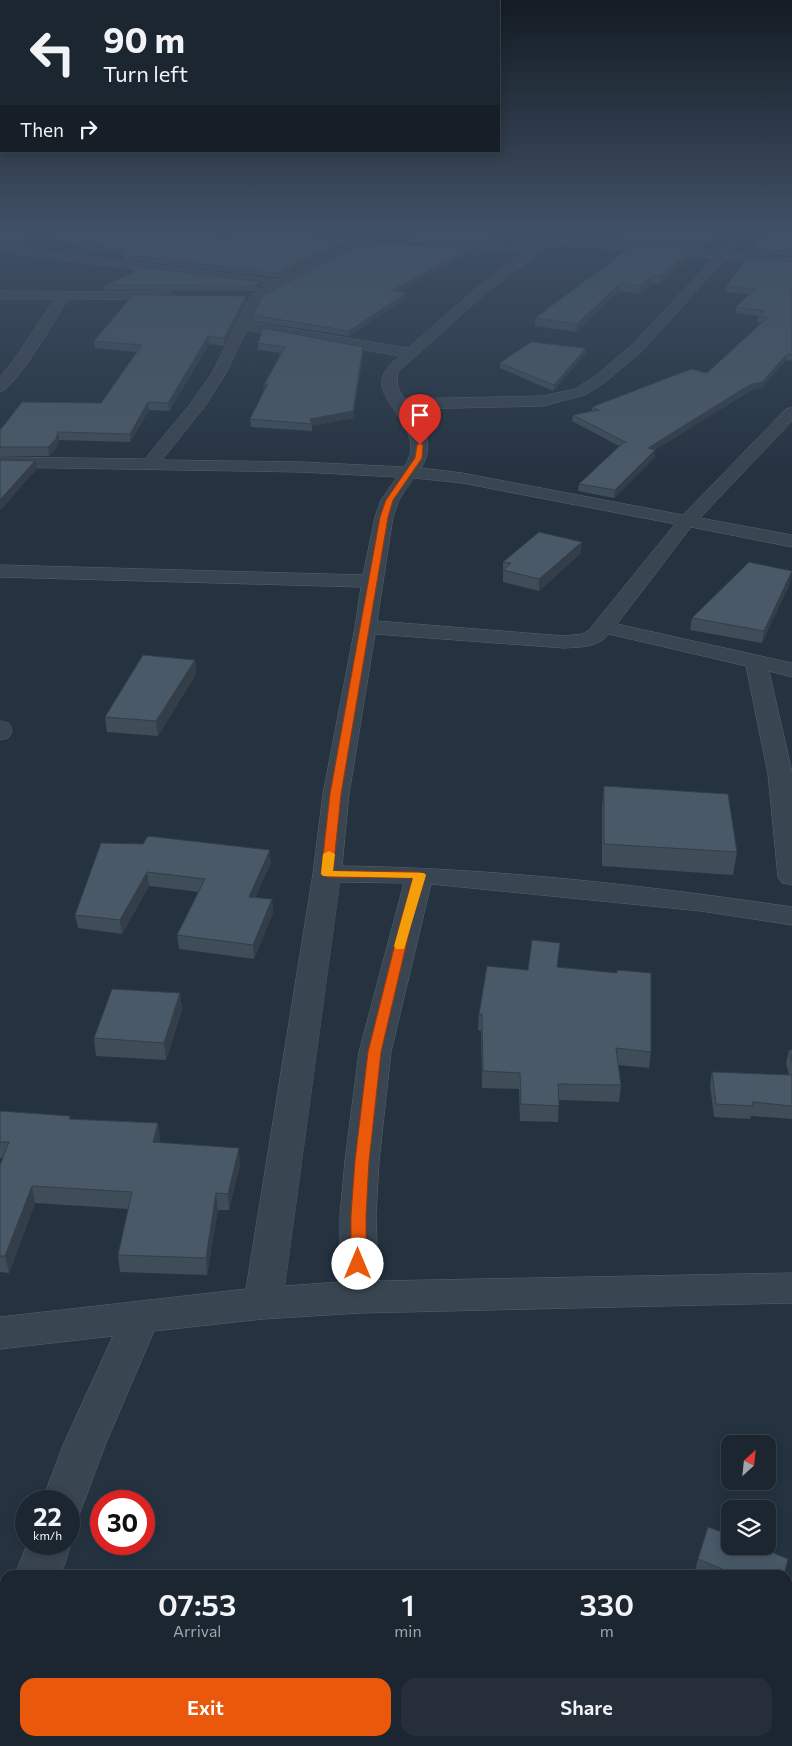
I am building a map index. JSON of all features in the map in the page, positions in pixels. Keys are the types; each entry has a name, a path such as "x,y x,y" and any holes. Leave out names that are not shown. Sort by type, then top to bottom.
{"street":[{"path":"0,387 19,364 53,311"},
{"path":"150,465 197,406 219,373 251,311"},
{"path":"263,1303 327,874 336,794 384,517 390,500 419,458 420,445 415,430 390,389 389,378 393,369 452,311"},
{"path":"399,404 518,403 543,401 580,392 599,380 637,348 672,311"},
{"path":"244,325 410,353"},
{"path":"366,627 564,642 586,640 597,635 686,522 775,439 792,412"},
{"path":"0,462 238,465 411,472 488,483 792,542"},
{"path":"0,571 372,582"},
{"path":"604,627 792,670"},
{"path":"756,661 780,774 792,876"},
{"path":"0,728 0,733"},
{"path":"327,874 420,875 701,902 792,916"},
{"path":"359,1297 359,1206 362,1161 375,1052 406,920 420,875"},
{"path":"0,1333 263,1303 359,1297 792,1288"},
{"path":"68,1490 85,1443 141,1318"},
{"path":"40,1570 45,1555"}],"building":[{"path":"119,311 238,311 224,338 208,336 168,403 148,402 130,434 58,432 56,439 48,447 0,447 0,429 22,402 101,403 142,345 94,341"},
{"path":"255,311 378,311 349,331 253,315"},
{"path":"544,311 590,311 577,324 535,318"},
{"path":"763,311 792,311 792,355 787,354 762,382 751,384 648,448 655,450 615,490 579,484 624,442 627,443 573,415 599,410 592,407 691,369 707,373 768,317 758,316"},
{"path":"263,328 363,347 353,411 310,419 312,424 250,419 268,383 263,387 285,347 258,343"},
{"path":"531,342 586,348 554,385 500,363"},
{"path":"0,460 35,461 0,500"},
{"path":"539,532 582,542 539,579 503,570 511,563 503,562"},
{"path":"749,562 792,571 764,631 692,618"},
{"path":"143,655 195,660 156,721 105,717"},
{"path":"604,786 728,794 737,852 604,844"},
{"path":"148,836 270,850 249,897 272,899 253,945 177,935 205,879 147,872 120,920 75,915 101,843 143,844"},
{"path":"532,940 560,943 557,967 617,973 617,970 651,973 651,1052 616,1048 621,1085 558,1084 559,1106 521,1104 520,1073 483,1071 482,1014 479,1014 487,966 528,970"},
{"path":"112,989 180,993 164,1043 94,1038"},
{"path":"789,1050 792,1050 792,1062"},
{"path":"712,1072 792,1075 792,1106 752,1102 753,1106 716,1104"},
{"path":"1,1111 70,1116 69,1119 158,1123 153,1142 239,1148 228,1194 216,1193 206,1258 118,1255 132,1192 32,1186 5,1256 0,1256 0,1165 9,1142 0,1142"},
{"path":"708,1527 721,1532 721,1555 776,1554 788,1559 785,1570 724,1570 698,1559"}],"slow traffic":[{"path":"329,854 327,874 420,875 400,946"}],"route":[{"path":"358,1264 358,1215 362,1161 375,1052 406,920 420,875 327,874 336,794 384,517 390,500 419,458 420,445"}]}
